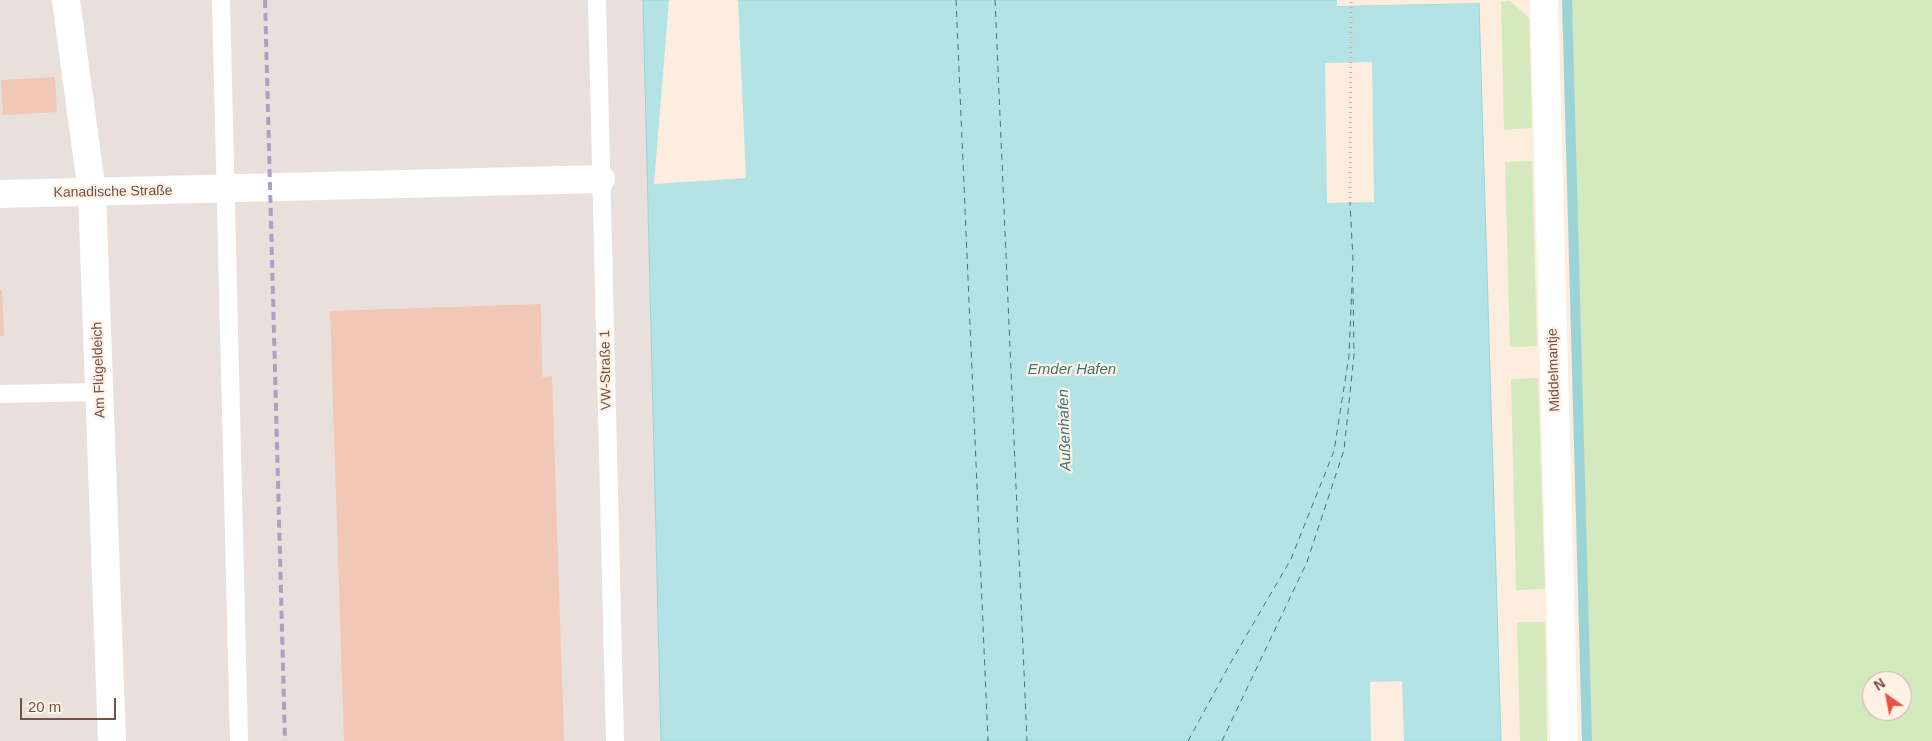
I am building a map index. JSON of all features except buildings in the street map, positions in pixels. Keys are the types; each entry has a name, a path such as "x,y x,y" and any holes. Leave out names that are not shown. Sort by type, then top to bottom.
{"street":[{"name":"Am Flügeldeich","path":"66,0 92,193 112,741"},
{"name":"Middelmantje","path":"1544,0 1564,741"},
{"name":"Kanadische Straße","path":"0,194 601,179"}],"lane":[{"path":"221,0 239,741"},
{"name":"VW-Straße 1","path":"597,0 615,741"},
{"path":"0,394 100,392"}],"path":[{"path":"1350,202 1351,0"}],"shaded area":[{"path":"0,0 643,0 661,741 0,741"}],"green space":[{"path":"1563,0 1932,0 1932,741 1583,741"},
{"path":"1510,1 1529,18 1532,128 1504,130 1501,2"},
{"path":"1532,161 1537,346 1510,347 1505,162"},
{"path":"1538,378 1545,589 1516,590 1511,379"},
{"path":"1517,622 1545,622 1547,741 1520,741"}],"water":[{"name":"Emder Hafen","path":"643,0 1337,0 1338,6 1479,3 1501,741 661,741"}],"pier":[{"path":"669,0 738,0 746,178 654,184"},
{"path":"1337,0 1340,0 1340,4 1478,0 1481,3 1337,6"},
{"path":"1372,62 1374,202 1327,203 1325,63"},
{"path":"1402,681 1404,741 1371,741 1370,682"}],"waterway":[{"path":"1567,0 1587,741"}],"ferry route":[{"path":"956,0 988,741"},
{"path":"995,0 1027,741"},
{"path":"1188,741 1291,559 1334,451 1349,356 1353,260 1350,203"},
{"path":"1222,741 1307,562 1344,450 1354,355 1353,283"}],"railway":[{"path":"265,0 285,741"}],"water label":[{"name":"Außenhafen","path":"1065,430"}]}
